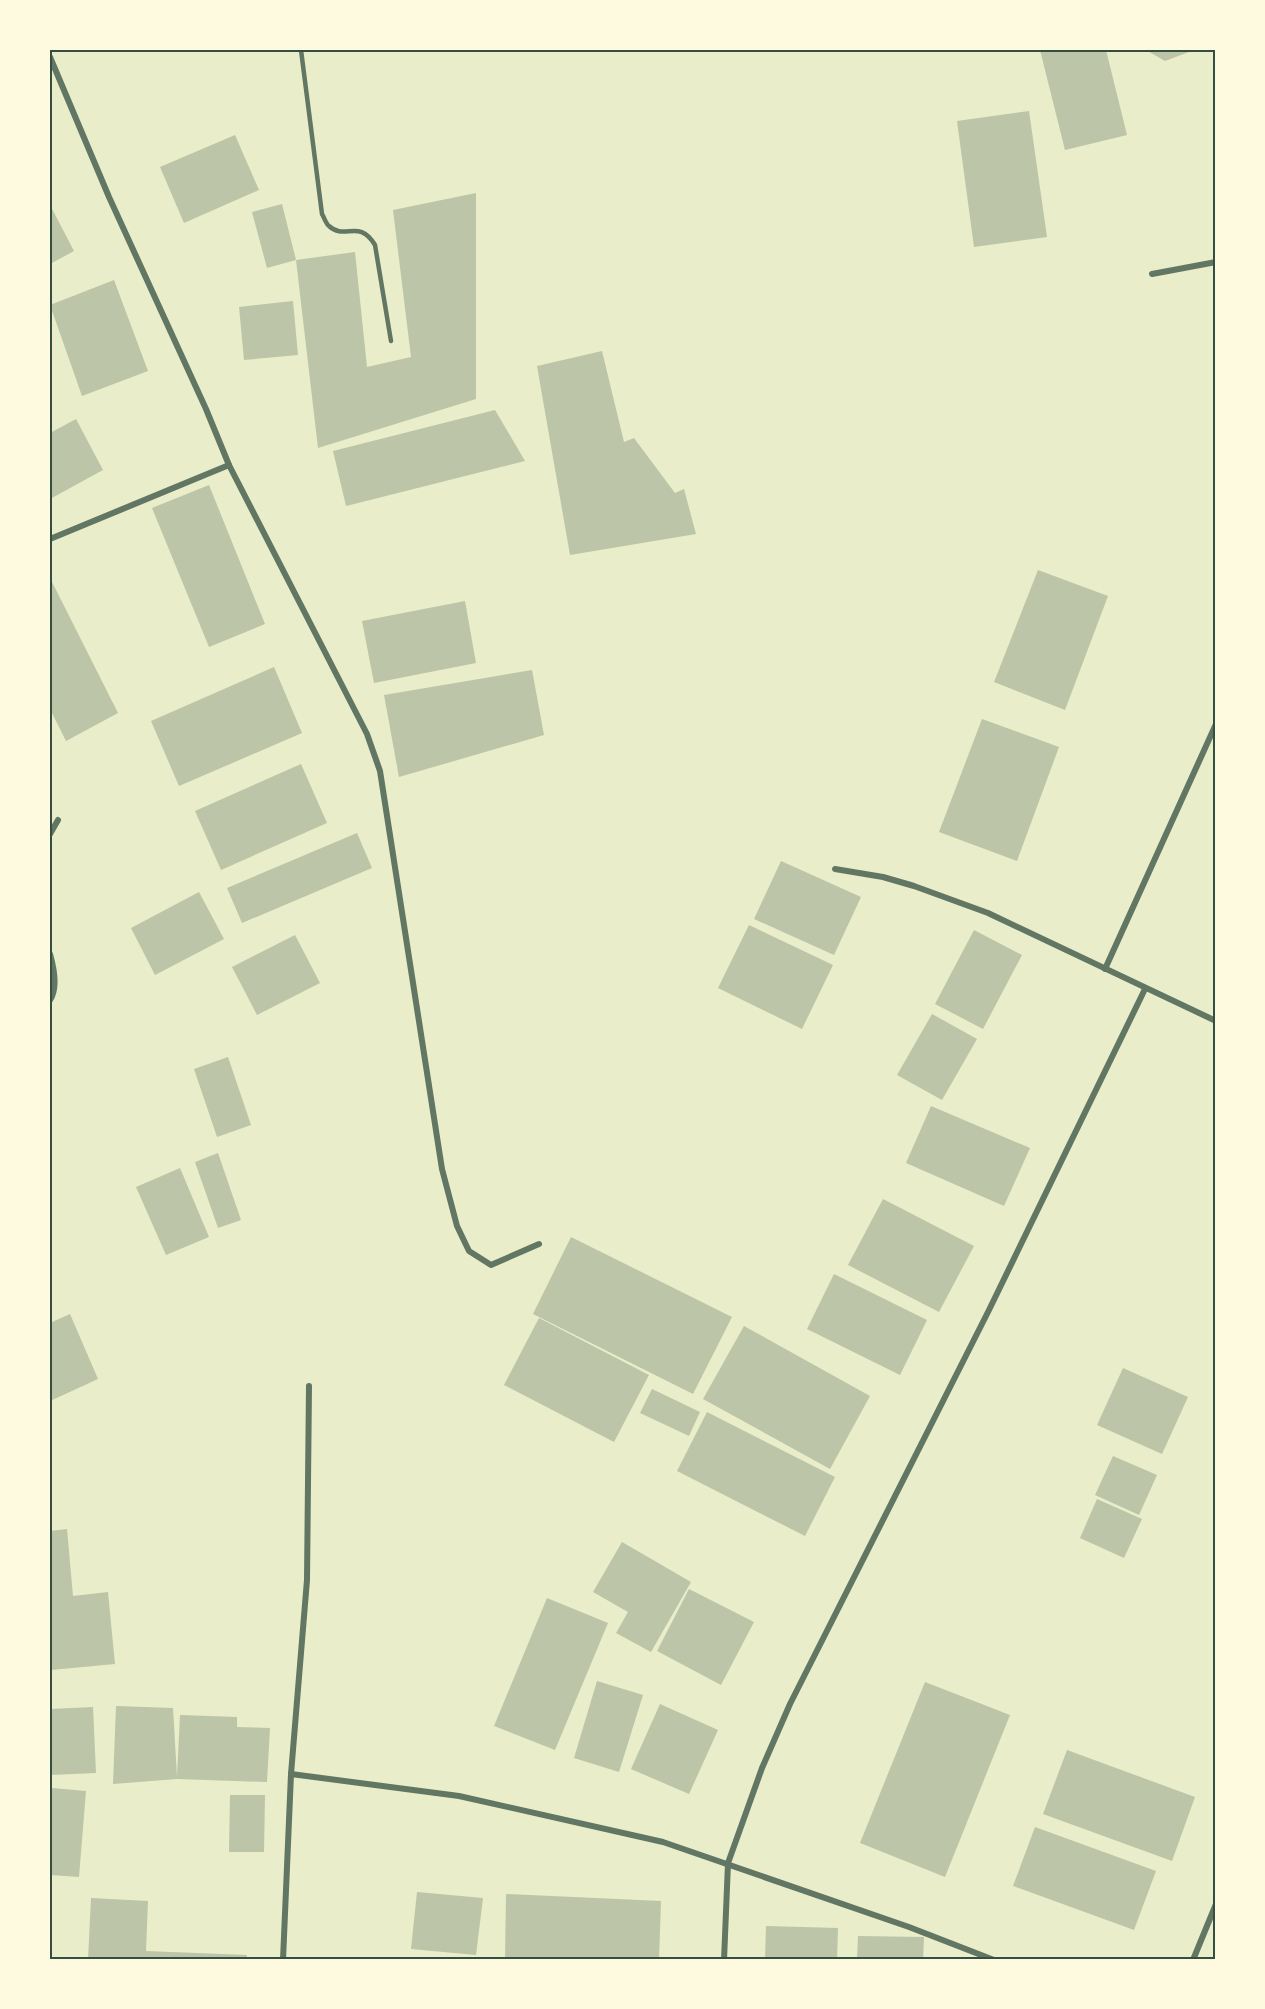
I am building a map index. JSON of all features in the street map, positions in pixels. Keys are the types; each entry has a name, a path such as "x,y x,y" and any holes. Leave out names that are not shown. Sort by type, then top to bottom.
{"street":[{"path":"50,57 109,197 206,409 229,465 367,734 380,771 442,1169 457,1226 469,1251 491,1265 539,1244"},
{"path":"1152,274 1215,262"},
{"path":"50,539 229,465"},
{"path":"1105,969 1215,724"},
{"path":"50,834 58,820"},
{"path":"835,869 914,886 978,909 1215,1021"},
{"path":"50,954 55,987 50,1000"},
{"path":"724,1959 728,1863 762,1768 790,1704 989,1310 1145,988"},
{"path":"283,1959 291,1774 308,1580 309,1386"},
{"path":"291,1774 459,1796 663,1842 728,1863 994,1959"},
{"path":"1193,1959 1215,1904"}],"lane":[{"path":"301,50 322,214 329,226 342,231 361,230 370,236 375,245 391,341"}],"building":[{"path":"1040,50 1106,50 1127,135 1065,150"},
{"path":"1146,50 1186,50 1189,52 1165,61"},
{"path":"1029,111 1047,237 974,247 957,121"},
{"path":"235,135 259,190 184,223 160,167"},
{"path":"476,193 476,399 318,448 296,260 355,252 367,367 411,357 393,210"},
{"path":"282,204 296,260 267,268 252,212"},
{"path":"50,205 74,251 50,264"},
{"path":"114,280 148,371 82,396 50,305"},
{"path":"293,301 298,355 244,360 239,307"},
{"path":"602,351 624,442 634,438 675,493 684,489 696,534 570,555 537,366"},
{"path":"495,410 525,461 346,506 333,451"},
{"path":"76,419 103,470 50,499 50,433"},
{"path":"209,485 265,624 209,647 152,508"},
{"path":"1038,570 1108,596 1065,710 994,682"},
{"path":"50,578 118,713 66,741 50,709"},
{"path":"465,601 476,663 374,683 362,621"},
{"path":"274,667 302,733 179,786 151,721"},
{"path":"532,670 544,735 399,777 384,695"},
{"path":"982,719 1059,747 1017,861 939,832"},
{"path":"301,764 327,823 221,870 195,811"},
{"path":"357,833 372,868 242,923 227,888"},
{"path":"781,861 861,897 834,955 754,919"},
{"path":"199,892 224,939 155,975 131,928"},
{"path":"749,925 833,965 802,1029 718,988"},
{"path":"974,930 1022,955 983,1029 935,1004"},
{"path":"295,935 320,983 257,1015 232,967"},
{"path":"932,1014 977,1039 942,1100 897,1075"},
{"path":"228,1057 251,1125 217,1137 194,1069"},
{"path":"931,1106 1030,1148 1004,1206 906,1163"},
{"path":"218,1153 241,1220 218,1228 195,1162"},
{"path":"180,1168 209,1237 166,1255 136,1187"},
{"path":"883,1199 974,1246 939,1312 848,1265"},
{"path":"571,1237 732,1317 693,1394 533,1314"},
{"path":"834,1274 927,1320 900,1375 807,1329"},
{"path":"70,1314 98,1379 50,1401 50,1323"},
{"path":"539,1318 649,1375 614,1442 504,1385"},
{"path":"744,1326 870,1396 830,1469 703,1399"},
{"path":"1123,1368 1188,1397 1162,1454 1097,1425"},
{"path":"652,1389 700,1412 689,1436 640,1413"},
{"path":"707,1412 835,1477 805,1536 677,1471"},
{"path":"1113,1456 1157,1475 1139,1515 1095,1495"},
{"path":"1097,1499 1142,1519 1124,1558 1080,1538"},
{"path":"67,1529 73,1596 108,1592 115,1664 51,1670 50,1531"},
{"path":"622,1542 691,1582 651,1652 616,1633 628,1612 593,1592"},
{"path":"689,1589 754,1622 721,1685 657,1651"},
{"path":"547,1598 608,1623 555,1750 494,1726"},
{"path":"597,1681 643,1695 619,1772 574,1758"},
{"path":"925,1682 1010,1715 945,1877 860,1843"},
{"path":"660,1704 718,1730 689,1794 631,1769"},
{"path":"116,1706 173,1708 177,1777 180,1715 237,1717 237,1727 270,1728 267,1782 177,1779 113,1784"},
{"path":"93,1707 96,1773 50,1775 50,1709"},
{"path":"1067,1750 1195,1797 1172,1861 1043,1814"},
{"path":"52,1788 86,1791 79,1877 50,1875"},
{"path":"230,1795 265,1795 264,1852 229,1852"},
{"path":"1035,1827 1156,1871 1134,1930 1013,1886"},
{"path":"417,1892 483,1898 476,1955 411,1949"},
{"path":"506,1894 661,1901 659,1960 505,1960"},
{"path":"91,1898 148,1901 146,1951 247,1955 246,1960 88,1960"},
{"path":"766,1926 838,1928 837,1960 765,1960"},
{"path":"858,1936 924,1937 923,1960 857,1960"}]}
